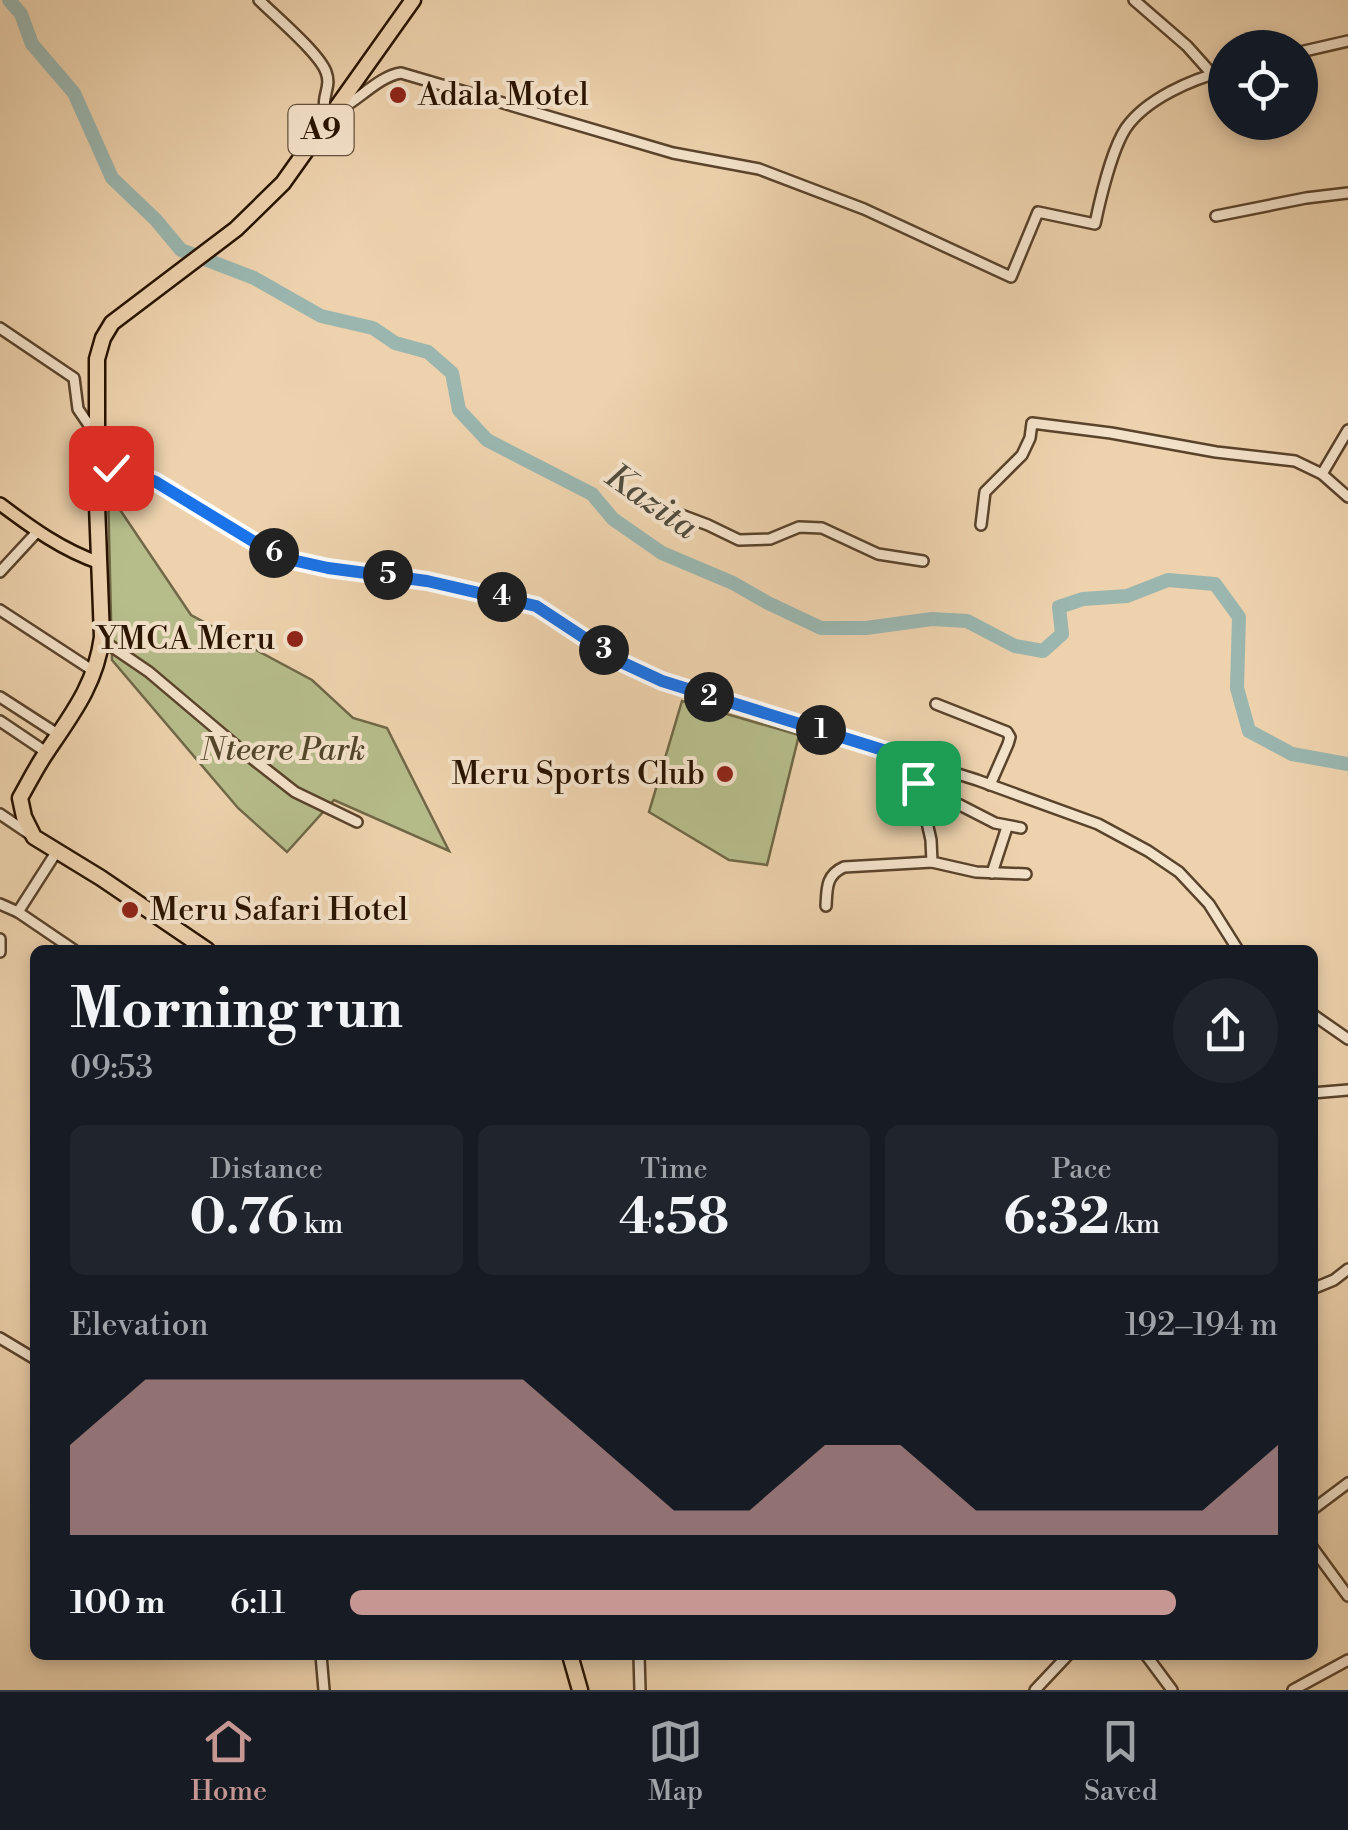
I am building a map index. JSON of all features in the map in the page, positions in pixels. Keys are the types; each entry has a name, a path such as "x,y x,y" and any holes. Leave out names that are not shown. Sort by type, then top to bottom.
{"highway":[{"name":"A9","path":"20,798 91,683 102,640 96,436 97,359 103,338 124,311 215,246 260,207 332,116 413,0"},
{"path":"20,798 34,837 200,945"},
{"path":"571,1660 580,1690"}],"main road":[{"path":"0,504 75,555 100,564"}],"street":[{"path":"259,0 326,70 323,106 332,116 387,77 401,73 673,153 759,170 878,215 1011,277 1038,212 1096,224 1124,131 1156,101 1208,76"},
{"path":"1134,0 1188,46 1208,69"},
{"path":"1318,48 1348,41"},
{"path":"1216,216 1348,193"},
{"path":"0,328 74,378 78,408 96,436"},
{"path":"981,525 984,492 1022,455 1032,423 1295,462 1322,474 1348,497"},
{"path":"1322,474 1348,430"},
{"path":"98,468 128,470 156,482 269,551 292,560 427,581 536,606 621,662 662,681 990,784 1098,824 1179,872 1210,904 1235,945"},
{"path":"676,513 739,540 770,540 800,526 822,528 878,554 923,561"},
{"path":"0,572 37,532"},
{"path":"0,610 95,672"},
{"path":"102,640 149,672 295,792 358,822"},
{"path":"0,697 58,735"},
{"path":"936,704 1007,732 1008,744 990,784"},
{"path":"0,721 46,752"},
{"path":"899,755 918,783 932,862"},
{"path":"918,783 982,817 1021,828"},
{"path":"20,798 3,816 34,837"},
{"path":"992,873 1007,826"},
{"path":"18,912 58,851"},
{"path":"826,906 831,874 844,867 932,862 992,873 1026,874"},
{"path":"0,904 67,945"},
{"path":"0,938 0,952"},
{"path":"1318,1018 1348,1039"},
{"path":"1318,1092 1348,1090"},
{"path":"1318,1286 1348,1270"},
{"path":"0,1338 30,1357"},
{"path":"1318,1506 1348,1483"},
{"path":"1318,1555 1348,1596"},
{"path":"321,1660 324,1690"},
{"path":"639,1660 640,1690"},
{"path":"1048,1660 1051,1671"},
{"path":"1034,1690 1063,1660"},
{"path":"1150,1660 1172,1690"},
{"path":"1293,1690 1348,1660"}],"green space":[{"name":"Nteere Park","path":"108,492 191,615 312,680 353,718 387,728 449,851 334,800 287,852 238,808 112,660"},
{"name":"Meru Sports Club","path":"682,701 799,735 767,865 729,860 649,812"}],"waterway":[{"name":"Kazita","path":"9,0 21,14 32,44 74,93 112,178 181,250 254,278 321,316 373,328 395,343 428,352 452,373 459,410 487,440 592,494 613,519 662,553 733,583 821,628 866,628 932,619 967,621 1015,646 1043,651 1062,634 1059,607 1083,599 1127,596 1168,580 1215,584 1239,617 1237,688 1249,731 1292,754 1348,764"}],"place":[{"name":"Adala Motel","path":"398,95"},
{"name":"YMCA Meru","path":"295,639"},
{"name":"Meru Sports Club","path":"725,774"},
{"name":"Meru Safari Hotel","path":"130,910"}],"route":[{"path":"111,468 128,470 156,482 269,551 292,560 427,581 536,606 621,662 662,681 899,755 918,783"}]}
